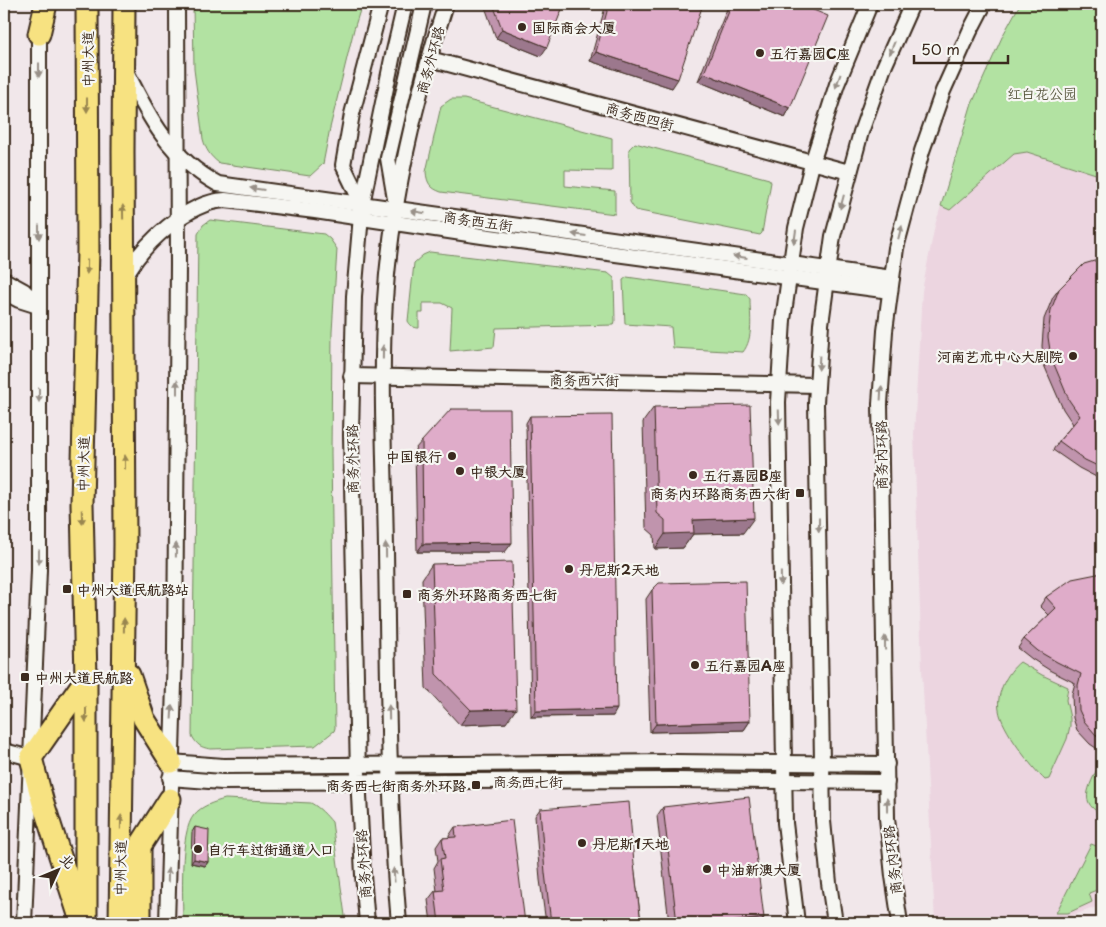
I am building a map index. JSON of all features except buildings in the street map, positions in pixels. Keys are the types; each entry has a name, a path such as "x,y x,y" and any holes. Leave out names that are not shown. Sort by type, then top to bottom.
{"highway":[{"path":"39,34 46,4"},
{"name":"中州大道","path":"86,923 86,679 82,504 88,250 87,4"},
{"name":"中州大道","path":"120,923 125,447 124,4"},
{"path":"123,660 144,719 170,780 140,846 140,923"},
{"path":"82,923 43,803 31,758 86,679"}],"street":[{"path":"24,923 39,570 40,4"},
{"path":"167,923 176,632 177,4"},
{"path":"362,211 343,165 352,114 381,4"},
{"name":"商务外环路","path":"368,923 363,875 358,765 351,435 354,296 362,211 392,58 406,4"},
{"path":"395,216 388,158 424,4"},
{"name":"商务外环路","path":"398,923 390,781 382,435 385,298 395,216 412,128 446,4"},
{"path":"797,923 785,823 778,402 783,320 796,228 812,162 837,84 870,4"},
{"path":"836,923 829,883 823,821 816,403 821,324 833,236 849,172 873,97 912,4"},
{"name":"商务内环路","path":"900,923 888,827 880,404 885,331 896,248 924,143 943,91 984,4"},
{"name":"商务西四街","path":"430,59 849,172"},
{"name":"商务西五街","path":"123,66 155,126 177,153 204,176 218,184 395,216 891,285"},
{"name":"商务西五街","path":"124,280 137,257 148,243 197,206 213,201 225,200 362,211"},
{"path":"4,280 24,291 39,306"},
{"path":"4,292 19,300 39,306"},
{"name":"商务西六街","path":"351,376 818,384"},
{"path":"4,751 31,758"},
{"name":"商务西七街","path":"170,780 223,766 674,762 887,764"},
{"name":"商务西七街","path":"170,780 222,782 887,782"}],"shaded area":[{"path":"1026,152 1102,176 1102,905 1051,923 935,923 922,669 914,434 922,291 935,225 941,206 950,210 1014,154"}],"green space":[{"path":"193,4 362,4 354,29 323,164 310,176 219,163 213,158 203,139 194,69"},
{"name":"红白花公园","path":"1020,4 1102,4 1102,176 1027,152 1014,154 950,210 941,206 971,106 1003,35"},
{"path":"451,99 464,99 612,138 612,171 565,170 565,186 615,191 615,214 441,192 434,189 428,182 426,172 441,106"},
{"path":"635,143 769,179 771,182 762,233 760,235 635,210 630,202 629,149"},
{"path":"210,220 324,234 337,249 332,332 331,453 335,728 334,731 315,746 210,749 199,745 192,736 198,234 203,225"},
{"path":"430,252 608,273 614,278 614,325 496,328 494,347 450,351 452,308 442,303 423,303 423,313 419,313 419,328 412,326 408,321 414,263"},
{"path":"627,277 746,294 750,299 751,320 749,340 743,352 673,348 671,327 625,324 623,280"},
{"path":"1020,662 1068,687 1066,700 1070,726 1067,739 1049,779 1045,780 1011,737 999,710 1001,690 1011,671"},
{"path":"1101,756 1102,814 1093,808 1087,796"},
{"path":"225,799 311,803 325,814 332,822 346,923 183,923 183,867 189,824 200,809"},
{"path":"1091,844 1102,848 1102,888 1089,893 1092,902 1068,913 1056,913"}],"place":[{"name":"国际商会大厦","path":"522,27"},
{"name":"五行嘉园C座","path":"760,53"},
{"name":"河南艺术中心大剧院","path":"1073,356"},
{"name":"中国银行","path":"452,456"},
{"name":"中银大厦","path":"460,471"},
{"name":"五行嘉园B座","path":"693,475"},
{"name":"商务内环路商务西六街","path":"800,493"},
{"name":"丹尼斯2天地","path":"569,569"},
{"name":"中州大道民航路站","path":"67,589"},
{"name":"商务外环路商务西七街","path":"407,594"},
{"name":"五行嘉园A座","path":"695,665"},
{"name":"中州大道民航路","path":"25,677"},
{"name":"商务西七街商务外环路","path":"476,785"},
{"name":"丹尼斯1天地","path":"582,843"},
{"name":"自行车过街通道入口","path":"198,849"},
{"name":"中油新澳大厦","path":"707,869"}]}
